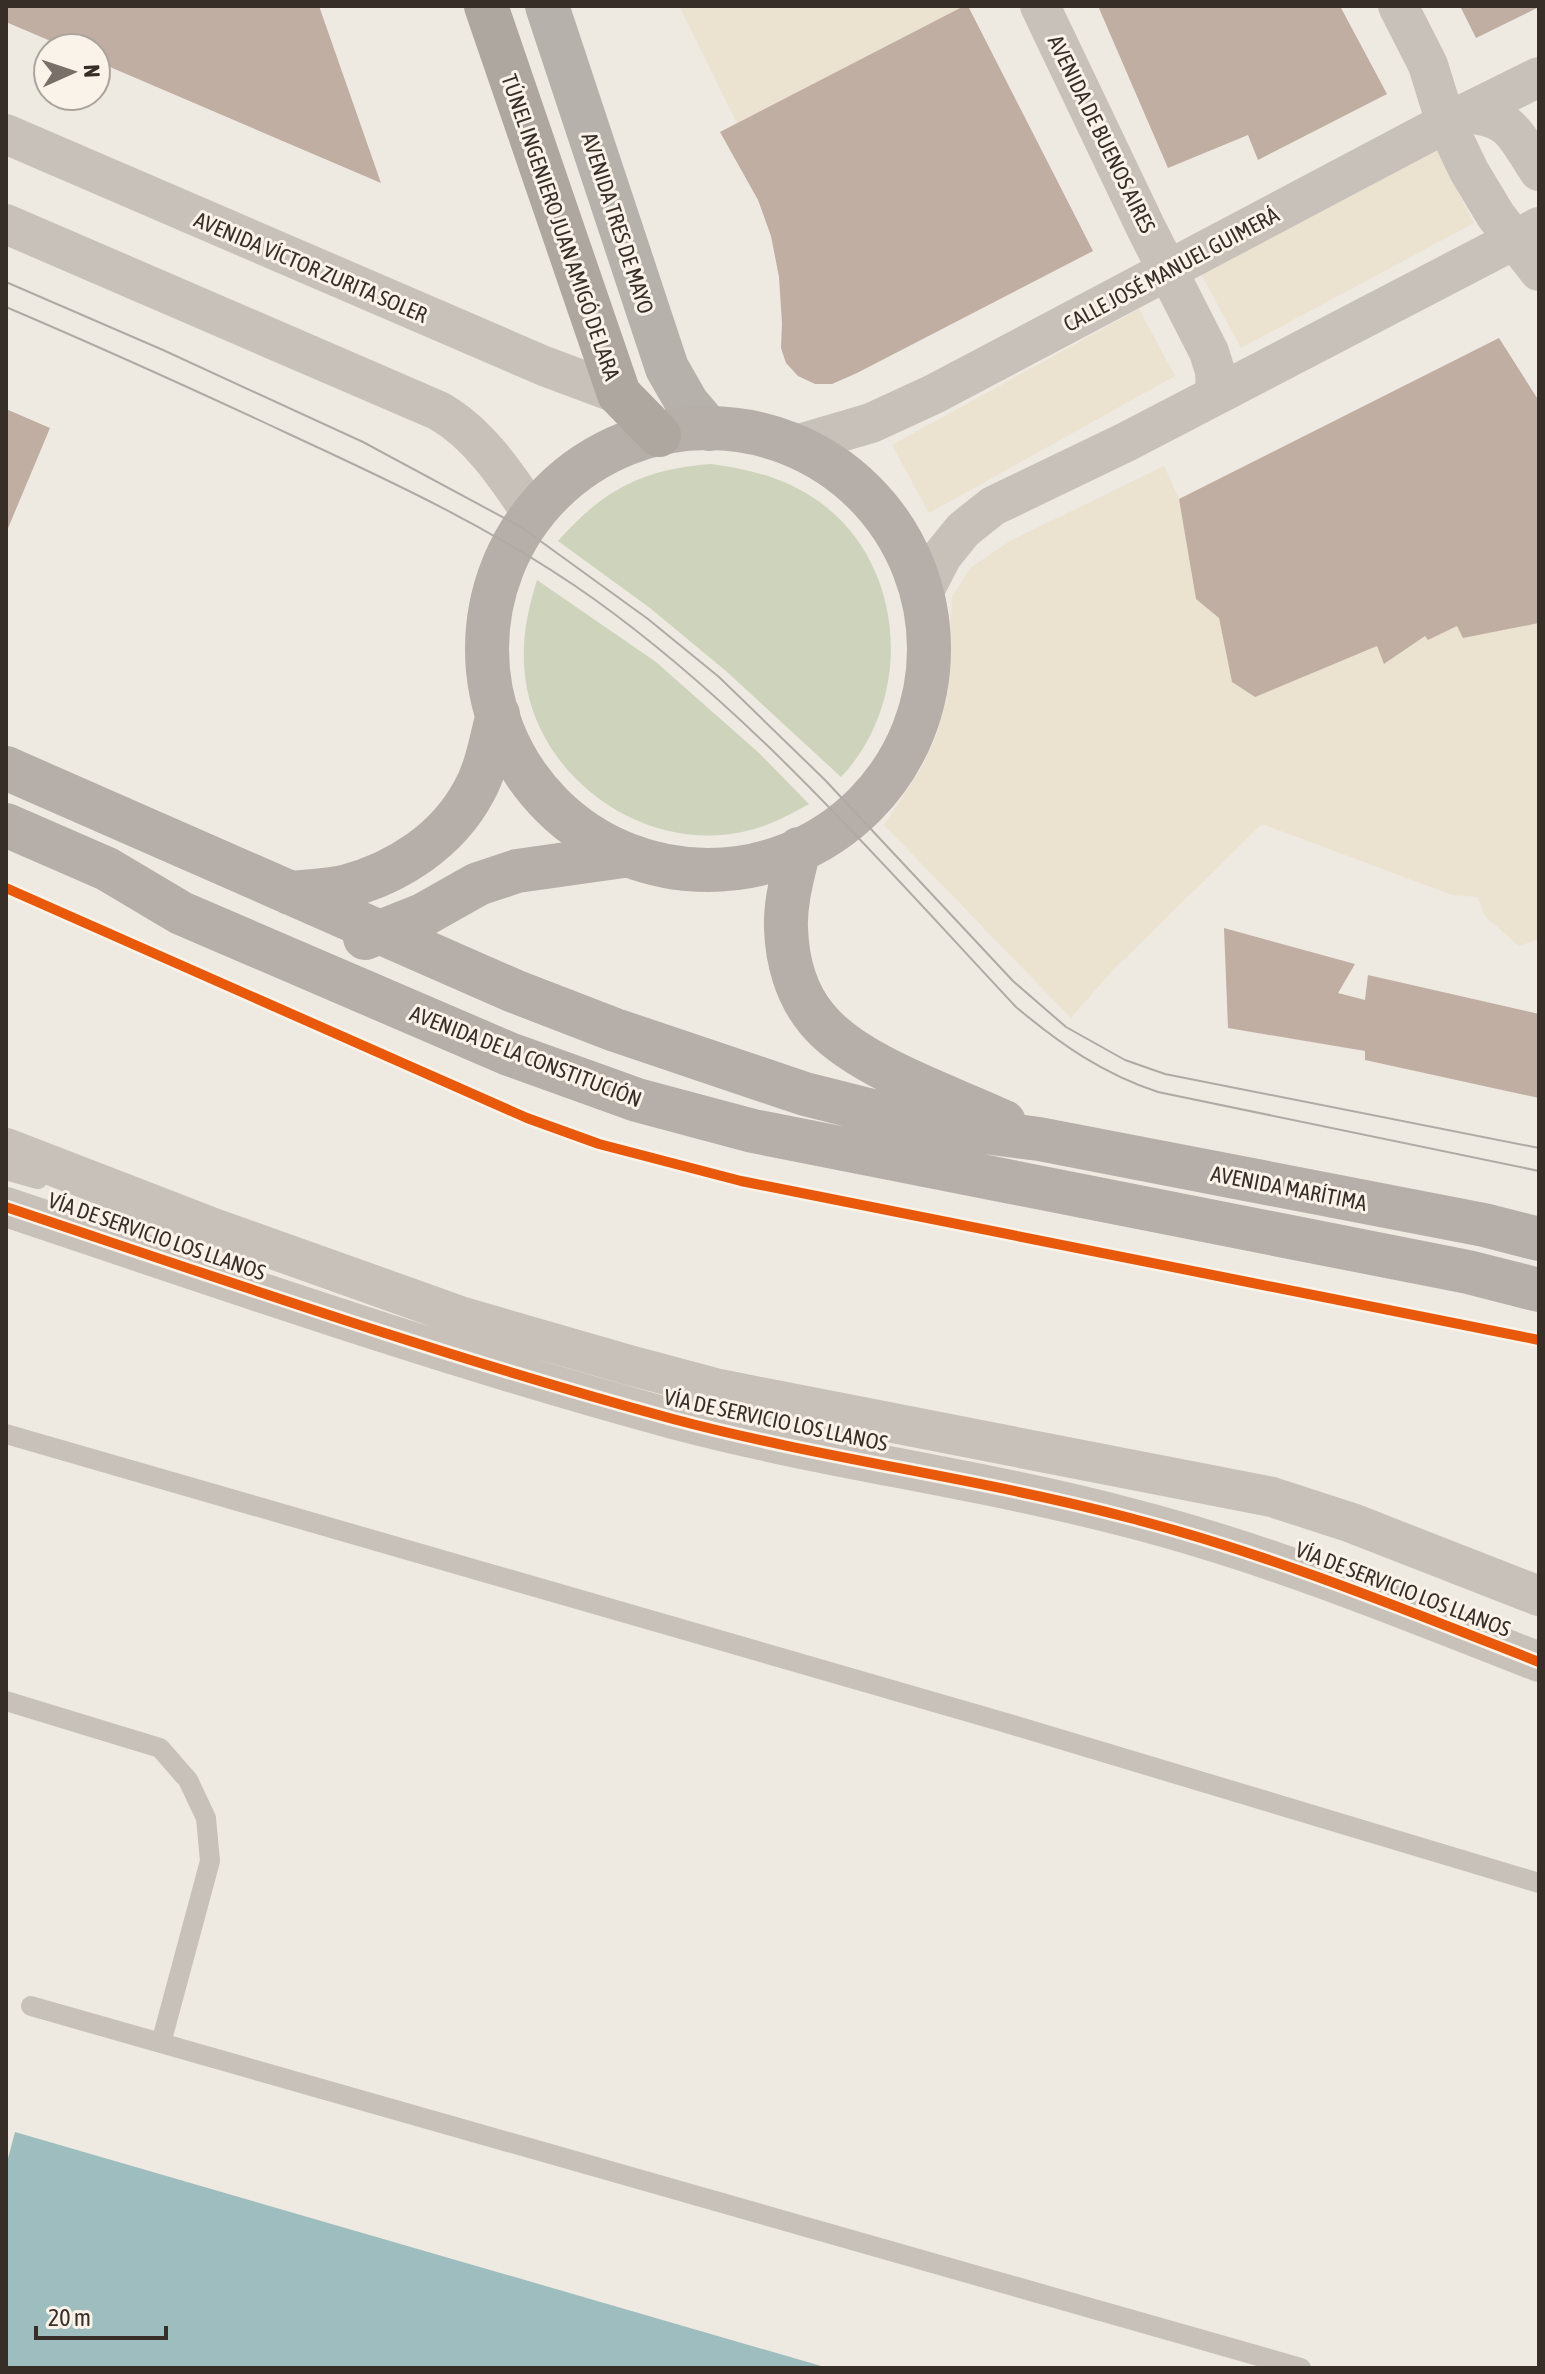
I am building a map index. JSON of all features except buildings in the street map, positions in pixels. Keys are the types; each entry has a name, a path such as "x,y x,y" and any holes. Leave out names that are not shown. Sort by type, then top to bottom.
{"highway":[{"name":"TÚNEL INGENIERO JUAN AMIGÓ DE LARA","path":"486,6 619,394 659,435"}],"main road":[{"path":"709,429 750,432 796,445 848,479 880,511 905,552 921,597 928,634 928,674 921,711 905,749 883,786 857,814 799,849 740,869 701,871 654,865 623,856 571,822 539,789 515,754 498,714 489,672 488,629 495,586 511,546 531,512 561,479 586,462 626,443 709,429"},
{"path":"289,893 344,887 389,871 415,856 449,827 474,791 485,765 498,714"},
{"path":"6,768 529,997 615,1030 805,1094 924,1124 1039,1139"},
{"name":"AVENIDA DE LA CONSTITUCIÓN","path":"6,825 107,869 181,913 268,951 509,1054 637,1100 753,1131 1468,1272 1539,1290"},
{"path":"799,849 789,890 786,934 797,986 817,1019 845,1045 876,1063 1039,1139"},
{"path":"107,869 180,880 321,943 349,943 423,915 478,884 517,871 623,856"},
{"name":"AVENIDA MARÍTIMA","path":"1039,1139 1484,1225 1539,1239"}],"street":[{"name":"AVENIDA TRES DE MAYO","path":"547,6 667,368 687,403 709,429"},
{"name":"AVENIDA DE BUENOS AIRES","path":"1040,6 1209,352 1215,371 1216,395"},
{"path":"1398,6 1456,118 1469,171 1496,216 1527,233 1539,271"},
{"name":"CALLE JOSÉ MANUEL GUIMERÁ","path":"796,445 890,415 1539,77"},
{"path":"1456,118 1496,117 1505,123 1539,171"},
{"name":"AVENIDA VÍCTOR ZURITA SOLER","path":"6,134 544,366 619,394"},
{"path":"6,224 439,411 460,423 471,434 531,512"},
{"path":"921,597 942,556 963,530 993,506 1216,395 1527,233"},
{"name":"VÍA DE SERVICIO LOS LLANOS","path":"6,1148 208,1226 463,1317 719,1389 1272,1497 1352,1523 1531,1597"},
{"name":"VÍA DE SERVICIO LOS LLANOS","path":"6,1207 451,1354 677,1420 980,1483 1125,1516 1196,1536 1350,1588 1539,1662"}],"lane":[{"path":"6,1170 208,1226"},
{"path":"6,1434 973,1713 1539,1883"},
{"path":"6,1701 160,1748 188,1780 206,1818 210,1861 161,2043"},
{"path":"31,2006 1301,2368"}],"green space":[{"path":"711,464 762,474 809,495 841,521 866,553 882,589 890,628 890,668 882,707 865,744 841,777 726,671 650,608 558,541 591,508 626,485 665,471"},
{"path":"537,580 656,662 759,753 809,804 777,821 751,830 704,835 668,831 633,818 600,800 573,775 550,746 534,713 525,676 524,639"}],"shaded area":[{"path":"679,6 964,6 737,123"},
{"path":"1435,148 1474,223 1241,348 1201,274"},
{"path":"1139,309 1175,376 929,513 892,445"},
{"path":"1164,466 1179,499 1196,599 1219,618 1232,682 1254,697 1377,646 1385,664 1425,636 1428,640 1457,626 1539,623 1539,939 1519,946 1484,915 1478,897 1452,895 1262,824 1111,972 1071,1018 884,825 922,767 936,736 947,699 952,597 970,568 1010,541"}],"water":[{"path":"15,2132 828,2368 6,2368 6,2166"}],"tram line":[{"path":"6,282 363,442 521,527 648,619 719,677 825,780 1013,981 1066,1027 1125,1060 1165,1074 1539,1148"},
{"path":"6,307 408,490 522,552 594,599 708,691 815,792 1016,1007 1101,1067 1158,1092 1539,1171"}],"cycle path":[{"path":"6,888 527,1118 599,1144 741,1181 1539,1340"},
{"path":"6,1207 421,1345 673,1419 786,1446 1016,1491 1182,1532 1336,1584 1539,1662"}]}
